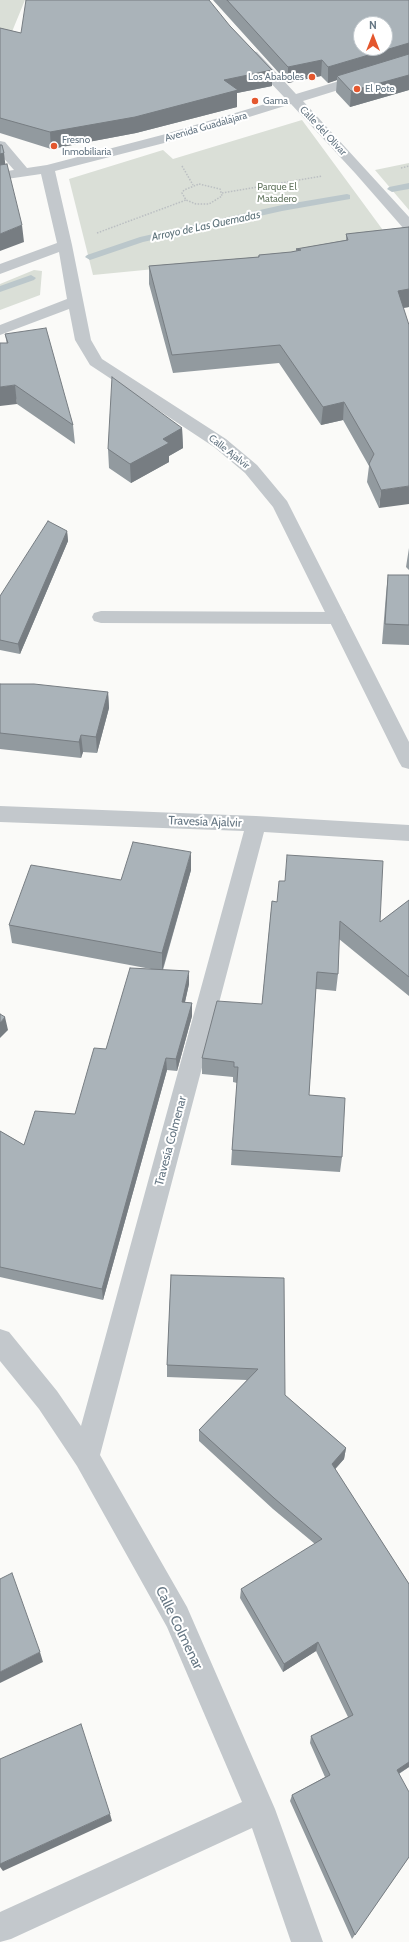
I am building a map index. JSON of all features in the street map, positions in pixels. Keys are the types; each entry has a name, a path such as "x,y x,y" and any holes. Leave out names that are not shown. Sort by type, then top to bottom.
{"street":[{"name":"Calle del Olivar","path":"241,43 360,170 409,226"},
{"name":"Avenida Guadalajara","path":"0,176 47,168 166,138 409,64"},
{"path":"0,145 23,172"},
{"name":"Calle Ajalvir","path":"47,168 83,340 96,362 220,444 251,469 281,505 409,762"},
{"path":"0,269 64,245"},
{"path":"0,330 75,301"},
{"path":"101,617 337,618"},
{"name":"Travesía Ajalvir","path":"0,814 256,824 409,833"},
{"name":"Travesía Colmenar","path":"86,1457 256,824"},
{"name":"Calle Colmenar","path":"0,1341 48,1400 86,1457 177,1617 260,1809 307,1942"},
{"path":"0,1928 260,1809"}],"path":[{"path":"222,193 360,170"},
{"path":"193,185 211,185 220,190 222,193 219,199 209,204 196,204 186,200 182,193 184,190 193,185"},
{"path":"64,245 186,200"}],"green space":[{"path":"0,0 25,0 9,39 0,39"},
{"name":"Parque El Matadero","path":"302,120 388,237 309,254 93,275 69,179 163,150 173,159"},
{"path":"409,163 409,210 375,170"},
{"path":"34,270 42,271 40,295 0,310 0,284"}],"building":[{"path":"26,0 209,0 230,26 272,70 224,80 238,90 135,117 50,132 0,118 0,28 21,33"},
{"path":"227,0 409,0 409,43 393,48 393,16 353,16 353,56 365,56 328,67 322,60 288,67"},
{"path":"409,54 409,75 351,91 337,76"},
{"path":"0,145 2,145 4,153 0,154"},
{"path":"7,164 22,225 0,234 0,165"},
{"path":"409,227 409,289 398,291 409,325 409,486 381,490 369,464 374,454 344,402 323,407 280,345 172,355 149,266 259,257 259,255 291,252 301,250 296,249 348,240 346,234"},
{"path":"46,328 73,425 15,385 0,387 0,343 8,343 5,334"},
{"path":"112,377 182,428 163,439 169,443 130,464 108,449"},
{"path":"48,521 67,531 18,644 0,640 0,596"},
{"path":"388,575 409,575 409,625 385,624"},
{"path":"0,684 34,684 108,692 96,737 81,735 79,742 0,733"},
{"path":"133,842 191,852 162,953 9,925 31,865 121,880"},
{"path":"287,855 383,861 380,922 409,900 409,977 340,921 338,974 317,972 309,1095 345,1098 342,1157 232,1150 238,1067 234,1067 234,1062 202,1058 217,1001 262,1004 272,901 277,902 279,881 285,881"},
{"path":"130,968 189,971 182,1002 192,1003 176,1059 166,1058 102,1289 0,1267 0,1131 24,1145 35,1111 75,1114 94,1048 106,1049"},
{"path":"0,1014 5,1017 0,1023"},
{"path":"171,1275 284,1278 285,1395 346,1448 332,1464 409,1584 409,1762 397,1770 409,1792 409,1857 355,1935 292,1795 330,1775 311,1736 353,1715 318,1642 284,1664 241,1589 322,1539 199,1430 258,1369 167,1365"},
{"path":"12,1573 40,1652 0,1672 0,1579"},
{"path":"81,1724 110,1814 0,1864 0,1759"}],"waterway":[{"name":"Arroyo de Las Quemadas","path":"392,189 409,186"},
{"name":"Arroyo de Las Quemadas","path":"90,257 140,240 282,208 347,197"},
{"name":"Arroyo de Las Quemadas","path":"0,289 31,278"}],"place":[{"name":"Los Ababoles","path":"312,77"},
{"name":"El Pote","path":"357,89"},
{"name":"Gama","path":"255,101"},
{"name":"Fresno Inmobiliaria","path":"54,146"}]}
